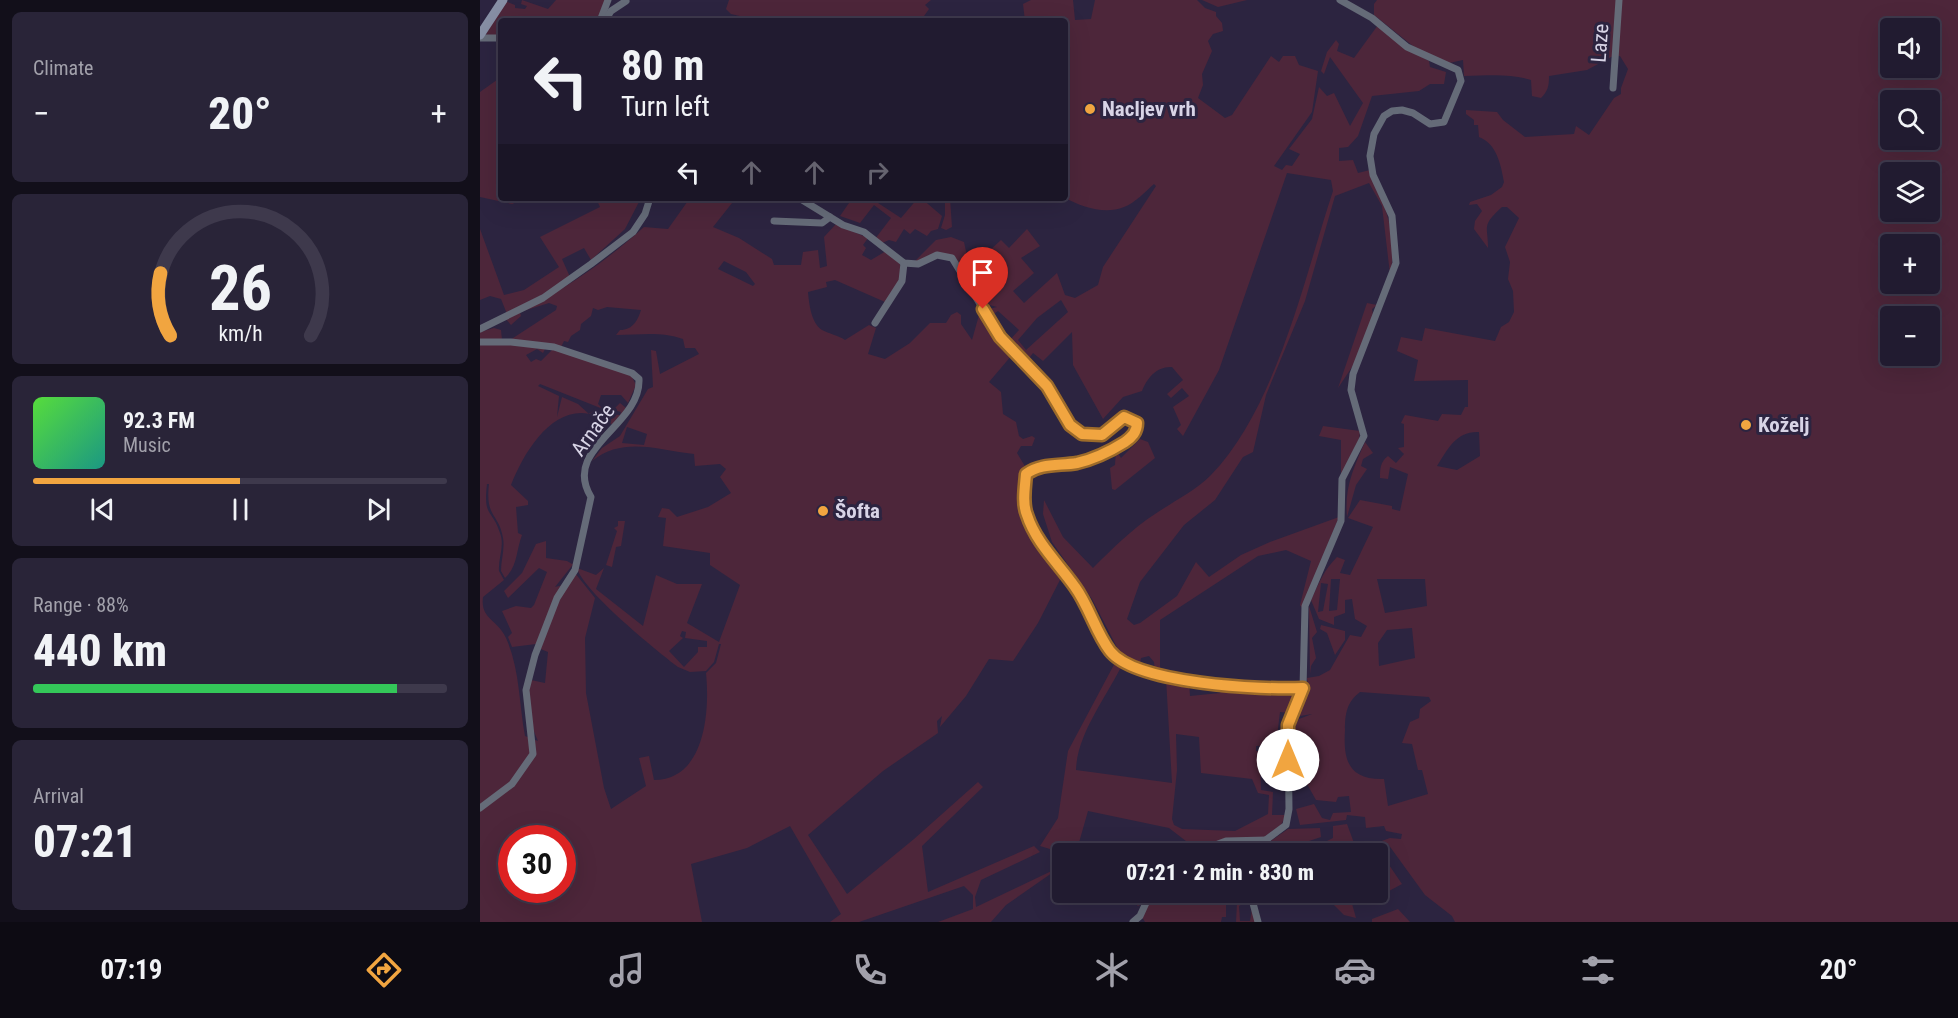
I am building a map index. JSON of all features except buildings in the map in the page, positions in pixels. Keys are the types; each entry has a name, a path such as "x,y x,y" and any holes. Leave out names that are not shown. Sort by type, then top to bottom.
{"street":[{"path":"498,38 480,36 503,0"},
{"path":"601,18 608,0"},
{"path":"1265,843 1286,825 1289,810 1288,725 1303,688 1305,606 1341,521 1342,479 1364,435 1351,390 1353,374 1396,262 1392,216 1372,175 1370,156 1374,134 1384,116 1392,111 1402,110 1413,113 1430,124 1444,122 1461,81 1458,70 1407,47 1372,18 1340,0"},
{"name":"Laze","path":"1613,88 1619,0"},
{"path":"607,18 611,11 626,1"},
{"path":"480,329 543,298 600,258 633,232 645,214 649,201"},
{"path":"804,201 830,217 864,232 904,263 918,264 937,255 952,258 1000,337 1041,379 1066,420 1082,434 1102,435 1124,417 1137,423 1137,429 1132,437 1106,454 1077,463 1034,468 1026,474 1024,504 1030,524 1048,553 1076,588 1111,652 1143,670 1184,681 1303,688"},
{"path":"774,221 822,223 830,217"},
{"path":"875,322 902,281 904,263"},
{"name":"Arnače","path":"480,342 554,347 632,373 639,379 640,386 626,414 591,455 583,470 586,488 591,497 582,531 580,553 575,570 551,612 535,655 526,690 532,754 512,784 480,808"},
{"path":"1221,843 1267,840"},
{"path":"1133,922 1140,916 1146,903"},
{"path":"1253,903 1258,922"}],"shaded area":[{"path":"522,0 548,9 556,0 606,0 600,18 498,18 498,35 485,36 505,1 515,5 515,8 525,9 527,6 521,4"},
{"path":"729,0 931,0 925,5 929,9 924,16 926,18 744,18 731,14 726,9"},
{"path":"1031,0 1073,0 1075,20 1091,19 1095,0 1197,0 1205,8 1216,12 1216,16 1222,23 1223,31 1213,34 1208,41 1212,51 1202,74 1203,85 1198,98 1225,118 1232,115 1271,56 1279,62 1283,56 1295,56 1299,65 1318,71 1312,112 1274,166 1282,170 1286,165 1292,166 1300,154 1289,149 1312,119 1319,87 1327,96 1334,93 1350,126 1363,103 1330,57 1324,74 1321,71 1327,52 1336,40 1339,44 1337,51 1354,58 1378,25 1407,49 1429,61 1430,67 1446,72 1444,84 1430,84 1419,91 1372,96 1358,136 1348,147 1339,148 1339,161 1353,160 1358,173 1370,170 1389,220 1393,246 1390,274 1382,206 1369,183 1335,196 1305,301 1266,395 1253,452 1243,457 1215,500 1184,525 1140,582 1127,619 1134,625 1140,623 1177,596 1196,562 1209,577 1241,555 1339,517 1302,608 1300,605 1311,561 1286,550 1258,556 1160,620 1160,674 1155,673 1154,662 1149,656 1141,658 1139,668 1121,655 1092,599 1052,542 1043,514 1044,500 1063,537 1093,568 1138,526 1211,475 1234,447 1271,379 1299,302 1333,191 1331,180 1287,173 1219,370 1183,436 1177,429 1181,425 1173,407 1189,396 1182,388 1171,398 1167,394 1183,380 1172,367 1157,371 1150,377 1142,391 1123,397 1103,419 1073,365 1072,332 1043,361 1033,353 1027,361 1009,341 1019,330 998,311 989,317 985,310 997,307 982,303 965,273 1001,240 1009,248 1027,229 1040,246 1021,258 1034,273 1013,291 1024,303 1057,273 1065,295 1075,298 1098,285 1103,267 1156,186 1154,184 1132,203 1117,209 1094,209 1068,199 1068,18 1025,18 1023,4","holes":["1061,300 1068,312 1026,350 1018,340 1037,318"]},
{"path":"1202,0 1247,0 1218,7"},
{"path":"1377,0 1958,0 1958,922 1455,922 1452,916 1425,895 1388,843 1379,843 1390,838 1401,839 1402,834 1386,831 1384,826 1366,828 1365,817 1347,815 1346,820 1300,825 1296,809 1314,804 1322,818 1330,820 1333,813 1351,812 1349,796 1338,797 1336,802 1316,800 1307,784 1292,775 1289,733 1299,719 1312,714 1300,716 1289,730 1302,696 1309,691 1307,678 1319,676 1330,670 1350,635 1361,637 1367,626 1355,619 1352,599 1345,600 1345,613 1334,617 1334,625 1319,619 1311,600 1325,572 1337,557 1345,560 1340,573 1350,575 1373,527 1348,518 1360,500 1392,506 1392,509 1400,511 1408,474 1390,467 1388,479 1380,478 1380,472 1385,458 1388,456 1396,463 1404,454 1398,448 1404,447 1404,424 1401,423 1405,415 1438,421 1442,414 1461,415 1465,407 1468,407 1468,380 1414,381 1418,360 1397,351 1401,337 1422,341 1425,328 1495,341 1501,327 1509,322 1514,312 1513,291 1508,279 1510,262 1505,247 1519,218 1507,207 1502,207 1495,213 1487,226 1488,248 1474,229 1475,221 1482,211 1477,204 1469,205 1470,202 1491,195 1502,187 1504,182 1500,162 1494,150 1479,137 1478,125 1474,125 1474,120 1466,114 1466,110 1497,112 1503,120 1525,137 1574,134 1576,126 1589,135 1614,98 1621,94 1628,69 1620,56 1613,56 1587,70 1549,76 1548,88 1541,98 1532,96 1531,80 1506,76 1464,76 1463,60 1449,63 1423,54 1374,15 1374,4","holes":["1479,432 1480,456 1457,470 1437,466 1454,442 1464,434","1331,579 1340,579 1337,610 1329,611","1377,579 1425,579 1427,606 1385,613","1321,583 1328,584 1323,611 1318,612","1412,628 1415,658 1379,666 1378,643 1387,630","1360,692 1429,697 1431,701 1420,709 1419,718 1410,722 1402,743 1412,744 1418,770 1422,770 1428,794 1388,806 1384,779 1363,776 1351,766 1345,751 1346,713 1352,700"]},
{"path":"498,79 498,201 480,197 480,92"},
{"path":"498,201 519,201 512,204"},
{"path":"597,201 639,201 625,229 591,260 584,248 562,259 570,277 540,299 507,314 501,299 490,296 480,300 480,229 504,295 524,290 559,267 540,237 600,207"},
{"path":"688,201 734,201 713,227 739,238 772,259 774,265 801,265 803,252 818,250 820,268 827,266 824,237 836,224 868,238 863,245 866,248 862,255 871,260 886,251 900,264 902,276 885,302 835,280 826,282 827,287 808,292 813,318 822,330 845,340 869,325 876,328 868,354 885,359 910,343 930,323 946,323 951,315 957,312 961,315 961,324 972,340 981,308 995,336 1012,355 989,382 1001,392 1003,414 1016,422 1019,436 1023,439 1032,436 1035,438 1032,446 1021,446 1017,453 1029,473 1030,526 1049,559 1063,574 1038,623 1013,661 989,659 966,696 940,727 942,716 937,721 938,733 883,771 808,835 847,894 978,782 983,787 922,846 928,892 1034,846 1040,852 981,880 975,897 976,907 1052,871 1006,905 991,922 938,922 973,909 973,895 964,886 859,922 830,922 841,914 790,826 747,848 691,864 702,922 480,922 480,809 498,798 495,796 480,806 480,344 512,343 546,347 543,353 537,349 526,355 531,362 536,359 541,361 554,348 630,373 636,385 628,403 621,395 601,395 598,404 603,409 540,384 538,386 559,396 557,417 562,397 578,404 589,414 594,410 598,415 602,411 604,417 606,414 620,415 621,412 613,410 620,403 626,408 613,425 595,415 579,413 563,417 537,438 511,485 528,501 528,505 516,507 518,533 522,535 515,563 505,578 501,571 503,538 489,503 489,484 487,484 486,495 487,508 497,525 501,538 499,571 504,580 483,597 483,604 487,615 502,632 511,650 517,674 525,736 538,741 529,711 529,688 531,680 545,683 548,652 538,648 555,603 575,573 595,598 585,638 586,693 604,788 611,809 646,786 639,758 649,756 654,780 671,777 684,769 694,756 705,724 706,673 716,663 721,644 719,644 714,662 706,671 690,672 678,667 638,635 606,605 592,591 577,568 596,575 604,568 596,589 643,626 656,575 677,584 702,584 687,623 719,642 740,585 710,565 710,553 663,546 666,518 658,517 662,508 669,509 677,517 708,507 731,493 720,477 726,469 720,464 695,466 694,454 641,447 616,449 592,461 602,448 620,436 648,389 653,387 651,350 656,351 660,374 699,354 695,348 685,348 683,339 666,335 616,335 620,330 625,330 634,324 641,310 607,307 598,310 593,308 591,316 581,324 580,330 571,336 568,342 564,341 561,347 510,340 556,310 557,306 549,303 520,312 521,316 511,325 505,318 542,300 612,254 644,227 668,229","holes":["724,261 746,272 755,284 753,286 718,269","627,427 647,434 644,445 622,443","682,631 686,632 685,638 707,641 707,647 698,647 698,652 684,667 669,651 683,638 680,636"]},
{"path":"846,201 878,201 878,203 901,218 915,201 924,201 942,216 938,229 931,231 927,236 915,229 910,234 904,229 896,242 889,240 882,243 875,239 891,218 874,205 860,223 840,216 849,203"},
{"path":"945,201 950,201 952,227 946,230 941,228 945,215"},
{"path":"951,237 964,242 967,256 958,264 946,254 913,263 936,240"},
{"path":"1367,303 1377,305 1372,309 1373,315 1354,364 1338,388"},
{"path":"494,328 501,330 502,340 480,340 480,332"},
{"path":"1323,426 1360,431 1359,439 1341,475 1341,440 1319,436"},
{"path":"1140,439 1148,442 1155,458 1115,490 1112,489 1110,468 1115,465 1116,450 1121,458"},
{"path":"1365,442 1373,453 1363,459 1361,466 1367,469 1356,485 1347,517 1348,487"},
{"path":"618,521 625,521 621,546 616,547 612,567 606,565 617,531 614,528 618,526"},
{"path":"546,541 546,558 572,564 575,562 555,587 563,585 536,644 512,647 508,637 512,633 502,611 516,606 531,608 547,572 539,568 508,598 504,591 522,573 536,544"},
{"path":"1309,606 1317,632 1312,638 1316,658 1311,666 1310,674"},
{"path":"1321,625 1345,631 1345,640 1335,655 1327,633 1320,629"},
{"path":"1117,659 1123,663 1087,728 1076,770 1172,783 1166,678 1189,683 1190,696 1220,693 1227,685 1295,691 1296,695 1289,713 1280,712 1276,745 1256,746 1256,751 1275,751 1272,764 1260,764 1261,790 1273,792 1272,815 1286,815 1281,825 1265,837 1188,843 1169,828 1088,811 1079,843 1052,843 1052,850 1040,846 1058,818 1068,751","holes":["1176,734 1199,737 1201,773 1252,779 1258,793 1269,795 1268,814 1235,831 1182,829 1174,825 1172,819 1177,770"]},
{"path":"1347,824 1354,843 1323,843 1333,838 1333,826"},
{"path":"1320,828 1321,837 1303,843 1268,843 1288,829"},
{"path":"1388,863 1402,884 1389,891 1388,889"},
{"path":"1148,903 1226,903 1226,917 1222,917 1221,922 1145,922 1142,917"},
{"path":"1237,903 1244,903 1239,906 1240,921 1250,921 1252,909 1256,922 1236,922"},
{"path":"1332,903 1352,903 1356,918 1344,915"},
{"path":"1398,909 1410,922 1372,922 1372,919"}],"place":[{"name":"Nacljev vrh","path":"1090,109"},
{"name":"Koželj","path":"1746,425"},
{"name":"Šofta","path":"823,511"}],"route":[{"path":"983,309 1000,337 1041,379 1066,420 1082,434 1102,435 1124,417 1137,423 1137,429 1132,437 1106,454 1077,463 1034,468 1026,474 1024,504 1030,524 1048,553 1076,588 1111,652 1124,662 1143,670 1184,681 1303,688 1288,725 1288,760"}]}
